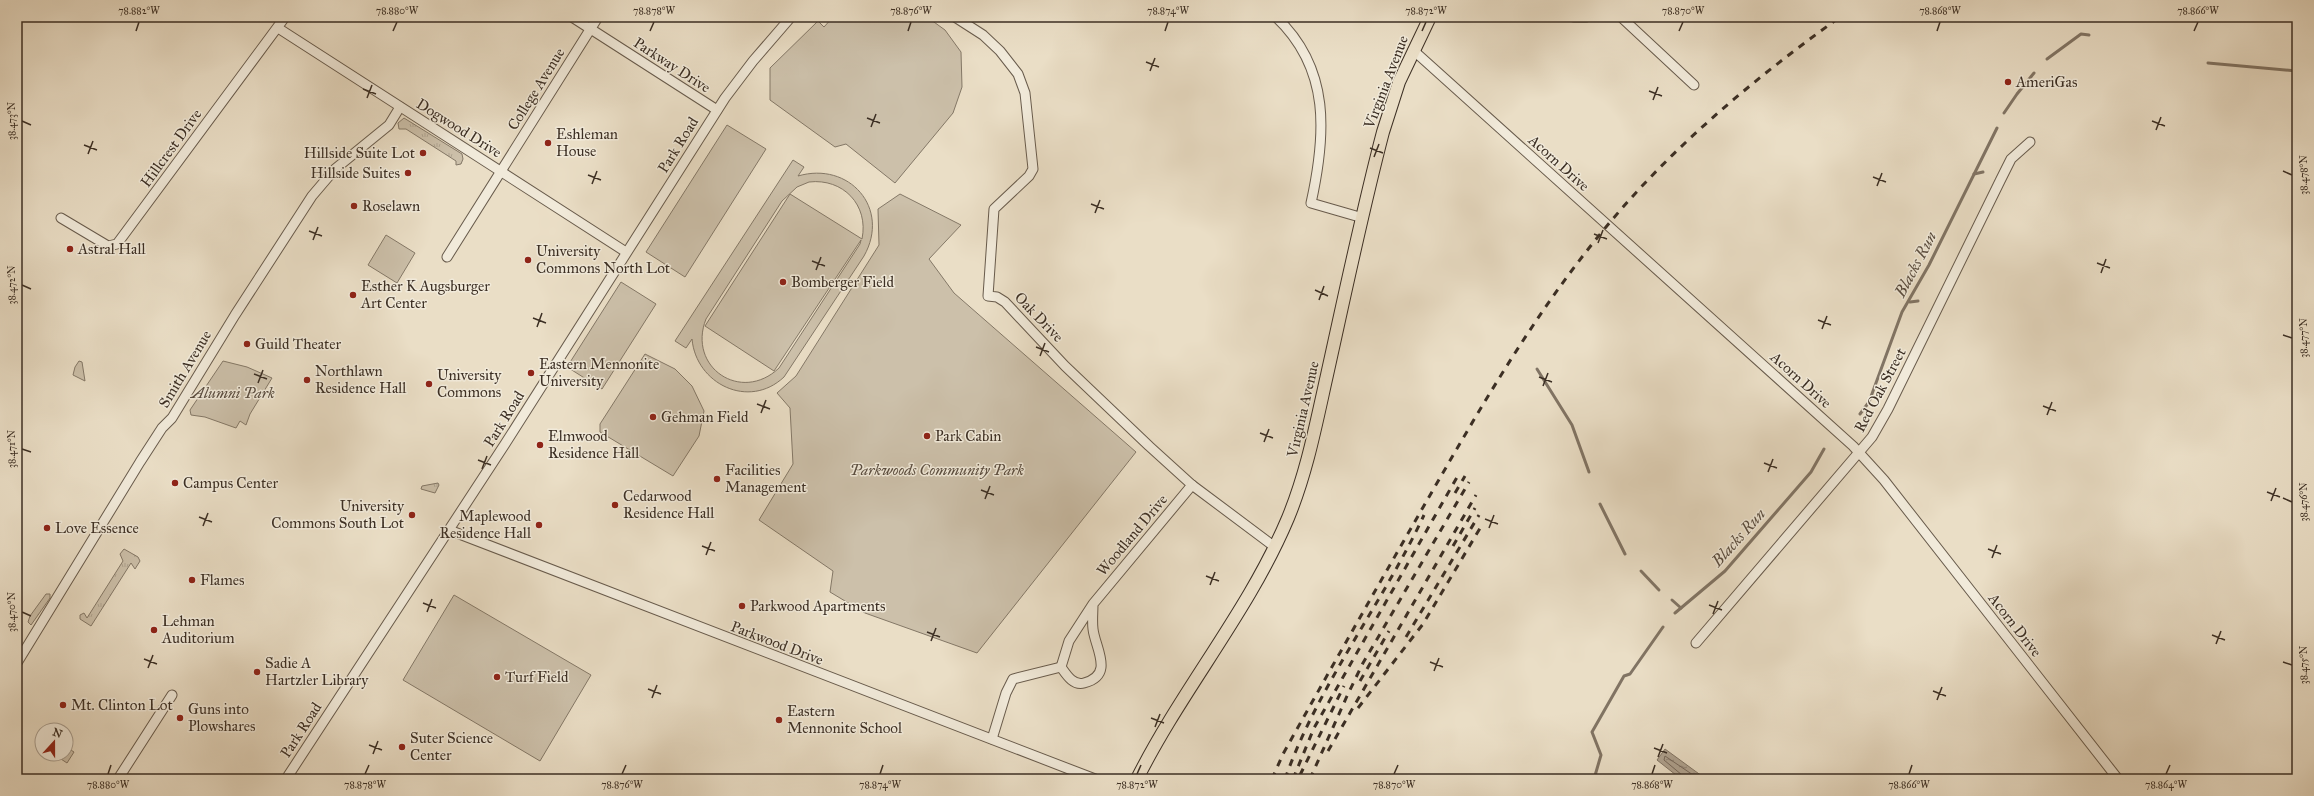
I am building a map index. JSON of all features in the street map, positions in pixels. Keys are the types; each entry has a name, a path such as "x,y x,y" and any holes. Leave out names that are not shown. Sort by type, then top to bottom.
{"main road":[{"name":"Virginia Avenue","path":"1137,779 1164,729 1246,602 1275,547 1293,506 1308,459 1388,113 1413,50 1430,17"}],"street":[{"name":"Hillcrest Drive","path":"61,218 108,246 117,244 286,17"},
{"name":"Parkway Drive","path":"572,17 717,110"},
{"name":"College Avenue","path":"447,257 598,17"},
{"name":"Park Road","path":"286,779 449,530 717,110 741,76 791,17"},
{"name":"Oak Drive","path":"955,17 986,38 1014,67 1025,93 1034,164 1032,172 994,209 988,296 997,297 1005,302 1103,404 1192,485 1275,547"},
{"path":"1276,17 1293,36 1306,55 1319,94 1322,118 1311,203 1363,218"},
{"path":"1574,17 1586,17"},
{"path":"1621,17 1694,85"},
{"name":"Dogwood Drive","path":"278,28 626,252"},
{"name":"Acorn Drive","path":"1413,50 1859,453 1884,480 2118,779"},
{"name":"Smith Avenue","path":"17,663 140,462 162,428 172,418 235,315 312,196 334,169 389,125 400,107"},
{"name":"Red Oak Street","path":"1696,643 1872,437 1888,409 2011,160 2030,142"},
{"name":"Woodland Drive","path":"1061,667 1069,641 1093,604 1192,485"},
{"name":"Parkwood Drive","path":"449,530 1095,779"},
{"path":"992,739 1006,693 1013,679 1061,667 1070,679 1082,684 1093,680 1100,672 1102,661 1093,628 1093,604"},
{"path":"118,779 172,695"}],"green space":[{"path":"833,17 927,17 945,30 961,52 962,87 953,113 895,183 846,144 835,147 770,100 770,68 818,21 824,27"},
{"path":"404,118 462,154 463,159 461,164 456,165 456,161 406,129 399,129 398,123"},
{"path":"727,125 766,149 685,277 646,252"},
{"name":"Bomberger Field","path":"793,160 804,167 798,176 817,173 834,175 848,182 860,192 868,206 872,221 871,238 864,256 784,377 770,387 755,391 741,391 726,387 714,380 703,369 696,355 692,339 686,348 675,341","holes":["809,182 833,184 843,189 851,196 861,215 863,227 862,239 790,194 705,326 774,371 861,240 860,244 779,368 764,378 749,382 734,381 721,375 711,365 704,352 702,336 706,319 782,201 797,187"]},
{"name":"Parkwoods Community Park","path":"900,194 961,225 929,259 954,293 1136,452 977,653 865,613 830,592 833,571 759,520 793,464 790,408 777,393 796,376 879,245 878,209"},
{"path":"386,235 415,253 397,283 368,265"},
{"path":"621,282 656,304 602,389 567,367"},
{"name":"Gehman Field","path":"645,354 675,369 692,386 704,411 699,436 673,476 600,432 600,424"},
{"path":"79,361 82,362 85,381 73,375 75,367"},
{"name":"Alumni Park","path":"223,361 247,367 272,378 250,414 246,425 240,421 236,428 205,417 191,415 190,410"},
{"path":"438,483 439,485 435,493 421,489 422,486"},
{"path":"124,549 138,557 140,561 135,569 131,563 91,626 80,619 80,615 84,613 87,618 123,561 120,554"},
{"path":"46,594 50,594 50,598 31,625 28,622 30,616"},
{"name":"Turf Field","path":"454,595 591,675 540,761 403,680"}],"water":[{"path":"1665,749 1706,779 1681,779 1657,760"}],"waterway":[{"name":"Blacks Run","path":"2047,59 2081,34 2089,35"},
{"name":"Blacks Run","path":"2208,63 2297,71"},
{"name":"Blacks Run","path":"2004,113 2034,73"},
{"name":"Blacks Run","path":"1860,414 1869,402 1902,312 1929,265 1997,128"},
{"name":"Blacks Run","path":"1974,174 1983,172"},
{"path":"1910,302 1918,301"},
{"path":"1537,369 1572,425 1589,472"},
{"name":"Blacks Run","path":"1675,613 1725,571 1811,472 1824,449"},
{"path":"1600,504 1625,554"},
{"path":"1641,571 1659,590"},
{"path":"1672,600 1681,608"},
{"name":"Blacks Run","path":"1594,779 1601,755 1592,732 1624,676 1630,674 1663,627"}],"railway":[{"path":"1272,779 1283,754 1470,427 1512,358 1557,291 1606,227 1632,197 1687,141 1746,89 1840,17"},
{"path":"1293,779 1314,728 1460,472"},
{"path":"1455,493 1465,476"},
{"path":"1310,779 1363,663 1469,482"},
{"path":"1328,751 1476,495"},
{"path":"1453,546 1475,508"},
{"path":"1285,779 1299,744 1332,678 1389,581 1424,515"},
{"path":"1406,637 1479,515"},
{"path":"1358,708 1423,624 1482,525"},
{"path":"1360,681 1389,631"},
{"path":"1300,775 1344,686"}],"place":[{"name":"AmeriGas","path":"2008,82"},
{"name":"Eshleman House","path":"548,143"},
{"name":"Hillside Suite Lot","path":"423,153"},
{"name":"Hillside Suites","path":"408,173"},
{"name":"Roselawn","path":"354,206"},
{"name":"Astral Hall","path":"70,249"},
{"name":"University Commons North Lot","path":"528,260"},
{"name":"Bomberger Field","path":"783,282"},
{"name":"Esther K Augsburger Art Center","path":"353,295"},
{"name":"Guild Theater","path":"247,344"},
{"name":"Eastern Mennonite University","path":"531,373"},
{"name":"Northlawn Residence Hall","path":"307,380"},
{"name":"University Commons","path":"429,384"},
{"name":"Gehman Field","path":"653,417"},
{"name":"Park Cabin","path":"927,436"},
{"name":"Elmwood Residence Hall","path":"540,445"},
{"name":"Facilities Management","path":"717,479"},
{"name":"Campus Center","path":"175,483"},
{"name":"Cedarwood Residence Hall","path":"615,505"},
{"name":"University Commons South Lot","path":"412,515"},
{"name":"Maplewood Residence Hall","path":"539,525"},
{"name":"Love Essence","path":"47,528"},
{"name":"Flames","path":"192,580"},
{"name":"Parkwood Apartments","path":"742,606"},
{"name":"Lehman Auditorium","path":"154,630"},
{"name":"Sadie A Hartzler Library","path":"257,672"},
{"name":"Turf Field","path":"497,677"},
{"name":"Mt. Clinton Lot","path":"63,705"},
{"name":"Guns into Plowshares","path":"180,718"},
{"name":"Eastern Mennonite School","path":"779,720"},
{"name":"Suter Science Center","path":"402,747"}]}
